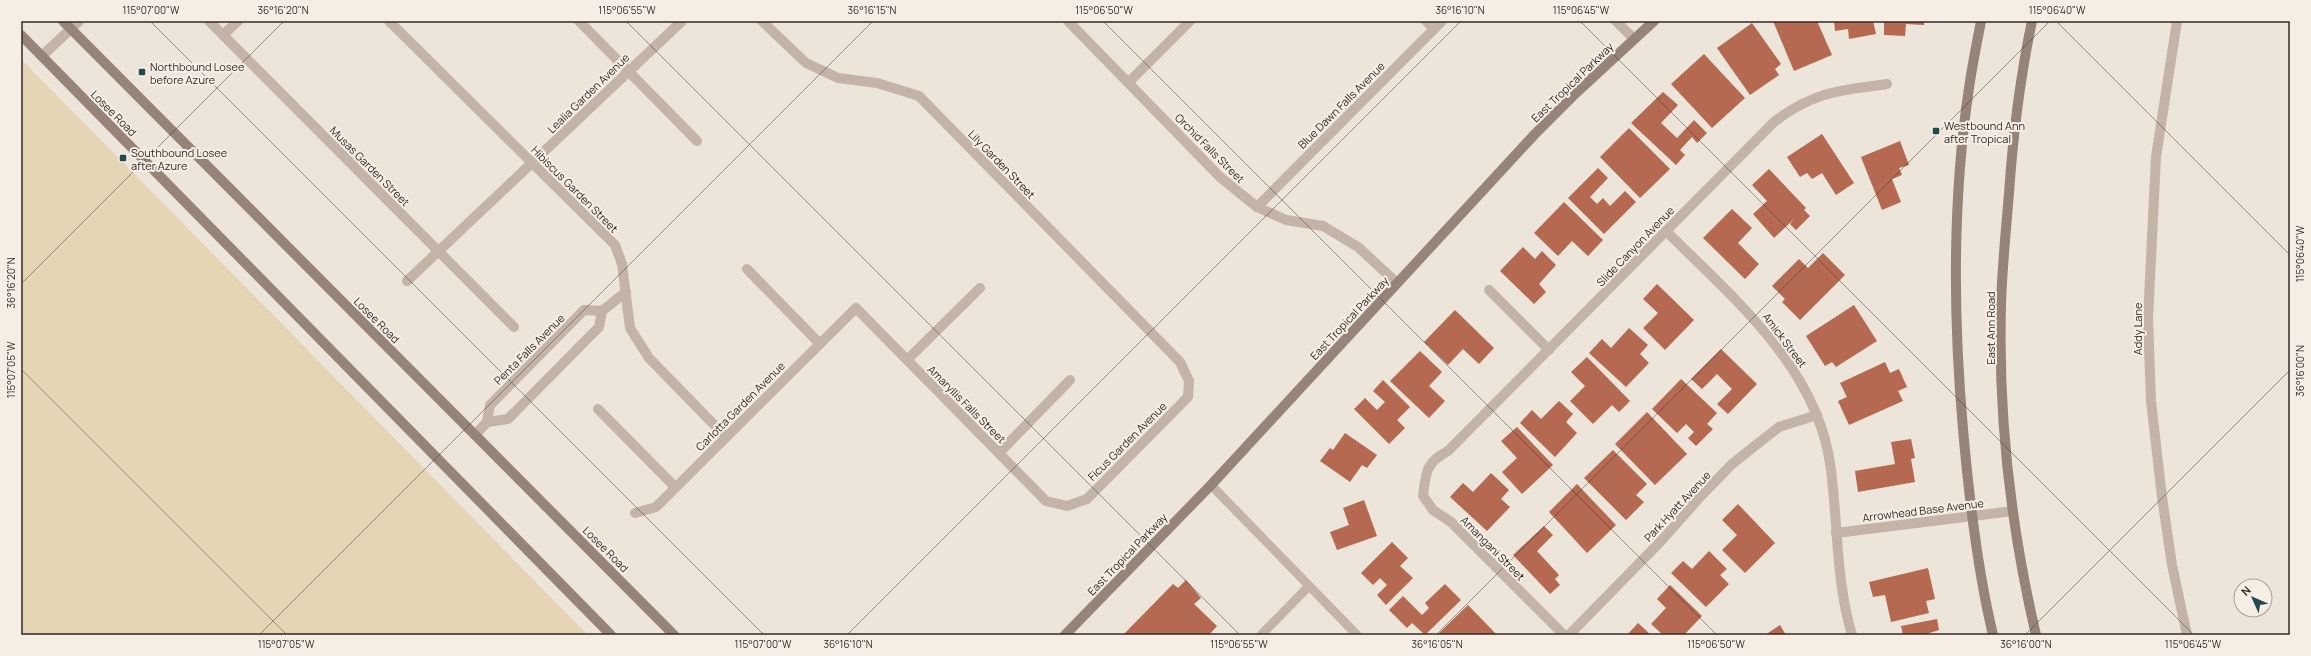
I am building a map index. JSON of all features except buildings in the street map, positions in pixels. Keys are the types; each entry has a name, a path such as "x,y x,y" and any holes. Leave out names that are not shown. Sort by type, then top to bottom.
{"main road":[{"name":"Losee Road","path":"63,21 674,635"},
{"name":"East Tropical Parkway","path":"1065,635 1211,485 1539,130 1576,93 1654,21"},
{"path":"1982,21 1969,88 1961,153 1956,275 1959,379 1973,516 1993,635"},
{"name":"East Ann Road","path":"2032,21 2014,130 2001,300 2004,423 2013,510 2036,635"},
{"name":"Losee Road","path":"21,35 611,635"}],"street":[{"path":"42,56 79,21"},
{"name":"Musas Garden Street","path":"209,21 514,327"},
{"path":"224,35 238,21"},
{"name":"Hibiscus Garden Street","path":"389,21 615,245 622,264 630,328 649,358 726,437"},
{"path":"579,21 696,141"},
{"name":"Lealia Garden Avenue","path":"407,281 682,21"},
{"name":"Lily Garden Street","path":"762,21 806,63 838,78 877,84 919,96 1180,362 1189,381"},
{"name":"Orchid Falls Street","path":"1068,21 1220,177 1257,207 1286,220 1323,226 1358,247 1397,283"},
{"path":"1129,82 1190,21"},
{"path":"1426,21 1434,29"},
{"name":"Blue Dawn Falls Avenue","path":"1257,207 1442,21"},
{"path":"1616,21 1634,39"},
{"name":"Addy Lane","path":"2177,21 2156,157 2148,319 2151,401 2161,489 2172,566 2187,635"},
{"name":"Slide Canyon Avenue","path":"1426,472 1437,457 1448,451 1774,122 1795,106 1834,91 1887,84"},
{"name":"Amick Street","path":"1666,231 1751,316 1774,343 1794,370 1817,415 1831,470 1836,533 1852,635"},
{"path":"747,269 820,344"},
{"path":"908,360 980,288"},
{"path":"1489,290 1549,350"},
{"path":"487,422 508,419 599,327 602,311 626,292"},
{"name":"Carlotta Garden Avenue","path":"635,513 656,507 856,308"},
{"name":"Amaryllis Falls Street","path":"856,308 1046,501 1067,506"},
{"name":"Penta Falls Avenue","path":"475,435 487,422 490,405 584,310 602,311"},
{"path":"998,453 1070,380"},
{"name":"Ficus Garden Avenue","path":"1067,506 1087,499 1188,397 1189,381"},
{"path":"598,409 675,487"},
{"name":"Park Hyatt Avenue","path":"1568,635 1661,541 1732,464 1779,426 1817,415"},
{"name":"Amangani Street","path":"1426,472 1423,496 1433,510 1451,522 1564,635"},
{"name":"Arrowhead Base Avenue","path":"1836,533 2013,510"}],"lane":[{"path":"1211,485 1357,635"},
{"path":"1261,635 1309,586"}],"sand":[{"path":"21,59 95,134 588,635 21,635"}],"place":[{"name":"Northbound Losee before Azure","path":"142,72"},
{"name":"Westbound Ann after Tropical","path":"1936,131"},
{"name":"Southbound Losee after Azure","path":"123,158"}]}
